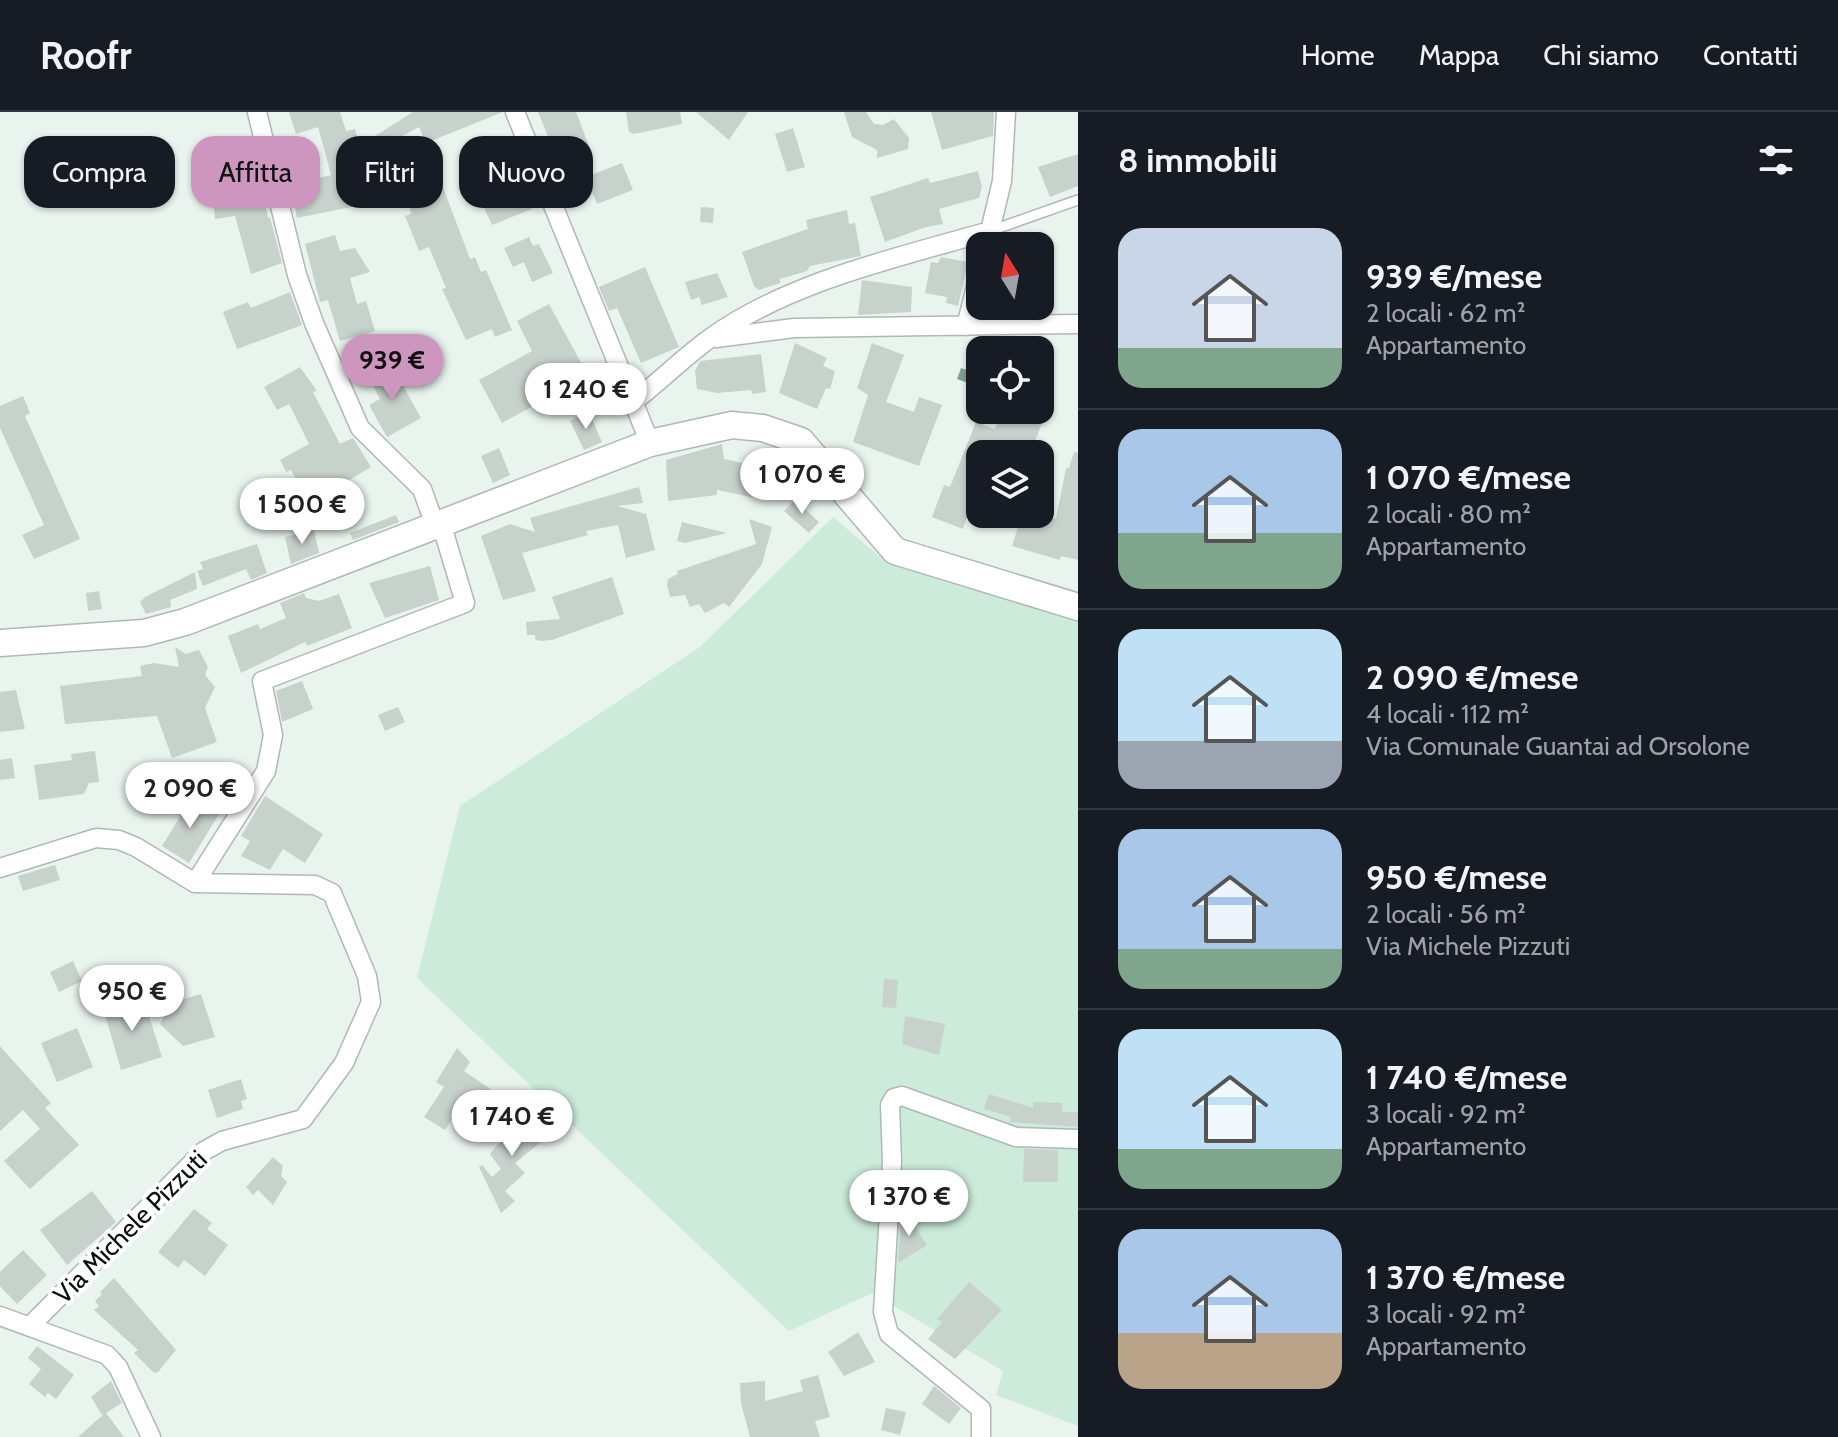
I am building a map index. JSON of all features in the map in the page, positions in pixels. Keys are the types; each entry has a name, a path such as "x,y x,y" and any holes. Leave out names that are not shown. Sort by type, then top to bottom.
{"street":[{"path":"0,868 96,838 119,840 136,847 195,883 266,771 273,735 262,681 465,603 439,527 422,489 360,428 314,323 297,275 257,112"},
{"path":"515,112 650,443"},
{"path":"989,232 1002,181 1006,112"},
{"path":"633,402 710,339 787,297 858,269 966,243"},
{"path":"966,326 968,320"},
{"path":"710,339 794,328 1078,324"},
{"path":"0,643 144,633 185,622 439,527 650,443 732,425 763,428 801,441 895,551 1078,607"},
{"name":"Via Michele Pizzuti","path":"30,1326 204,1151 222,1141 303,1119 344,1063 371,1002 367,976 332,893 315,885 288,882 195,883"},
{"path":"981,1437 981,1409 889,1334 883,1312 892,1162 890,1105 894,1098 902,1096 1016,1137 1078,1139"},
{"path":"0,1316 107,1355 118,1367 151,1437"}],"lane":[{"path":"1002,232 1078,200"}],"shaded area":[{"path":"961,368 966,370 966,382 957,379"},
{"path":"833,517 886,562 1078,620 1078,1426 996,1395 1003,1371 872,1293 789,1331 417,978 460,806 700,647"}],"building":[{"path":"289,112 340,112 346,131 355,129 357,136 336,136 336,208 346,208 297,218 295,208 320,208 320,177 331,175 318,127 296,134"},
{"path":"413,112 503,112 443,136 423,136 419,127 402,136 375,136"},
{"path":"538,112 576,112 585,136 548,136"},
{"path":"626,112 680,112 682,124 634,134 629,132"},
{"path":"696,112 748,112 729,140"},
{"path":"844,112 866,112 874,124 883,125 894,119 909,138 908,149 877,158 877,150 852,137"},
{"path":"931,112 994,112 993,136 942,150"},
{"path":"793,128 805,167 787,172 775,134"},
{"path":"1078,154 1078,186 1050,197 1038,167"},
{"path":"622,163 633,190 597,204 593,194 593,174"},
{"path":"978,171 982,187 979,198 939,209 943,224 885,242 870,197 928,178 930,183"},
{"path":"443,187 470,259 475,257 481,272 486,270 512,330 495,337 492,329 466,340 442,289 446,288 429,247 419,251 405,216 411,214 410,208 443,208"},
{"path":"701,207 714,208 713,223 700,222"},
{"path":"214,208 266,208 282,263 251,274 235,216 215,219"},
{"path":"484,208 532,208 532,209 492,225"},
{"path":"847,210 849,224 855,223 861,256 810,266 807,271 780,279 780,283 759,290 754,286 742,252 808,229 806,220"},
{"path":"335,235 340,251 355,248 370,272 350,278 357,304 366,301 375,331 340,341 328,300 320,302 305,244"},
{"path":"529,237 533,246 539,244 553,273 532,282 524,262 513,267 504,248"},
{"path":"941,257 966,262 958,306 946,303 947,297 925,293 931,262 938,263"},
{"path":"645,267 679,347 641,363 617,308 609,311 599,287"},
{"path":"717,273 728,297 702,305 699,297 691,300 685,282"},
{"path":"862,280 912,287 911,312 858,315"},
{"path":"290,292 302,325 237,349 223,312 248,302 251,308"},
{"path":"549,304 585,370 541,393 544,400 502,423 479,380 532,351 517,321"},
{"path":"795,343 827,358 823,366 835,371 830,389 826,388 817,409 779,393"},
{"path":"872,343 904,355 886,402 914,412 919,397 942,405 919,466 853,442 868,395 857,388"},
{"path":"761,354 766,392 717,393 697,389 695,371 700,361"},
{"path":"391,364 421,418 387,437 369,405 380,399 368,377"},
{"path":"300,367 317,391 313,392 340,444 353,438 371,467 309,504 291,470 286,472 280,460 309,444 289,404 277,410 264,387"},
{"path":"23,396 30,413 25,416 80,539 34,559 22,535 44,525 0,428 0,406"},
{"path":"589,412 602,442 584,450 570,421"},
{"path":"975,424 994,429 997,424 1042,424 1035,440 969,440"},
{"path":"722,444 724,459 760,467 756,498 717,490 717,495 668,501 666,460"},
{"path":"966,447 966,520 963,529 932,517 944,485 950,487"},
{"path":"499,448 510,475 493,483 481,456"},
{"path":"1074,452 1078,453 1078,560 1061,556 1060,560 1012,546 1018,528 1054,528 1066,468 1069,468"},
{"path":"639,487 643,503 617,506 646,514 655,550 626,558 618,525 586,531 588,535 522,553 536,591 503,600 481,536 510,524 535,532 530,518"},
{"path":"795,500 819,522 809,533 784,511"},
{"path":"396,515 399,522 353,540 350,533"},
{"path":"749,519 772,527 762,564 729,607 724,603 705,613 699,604 690,607 685,595 670,597 668,579 678,574 677,571 756,544"},
{"path":"682,522 727,533 685,543 677,541"},
{"path":"314,530 319,553 291,564 285,537"},
{"path":"257,544 267,573 251,580 246,569 203,586 197,571 203,569 200,562"},
{"path":"430,566 439,600 385,618 369,583"},
{"path":"195,572 197,589 170,600 171,607 146,614 140,602 145,597"},
{"path":"612,577 624,614 552,640 541,641 535,639 535,635 527,635 526,622 560,619 552,597"},
{"path":"99,591 102,609 88,611 86,593"},
{"path":"304,593 306,598 319,601 339,594 352,628 307,646 305,642 241,673 228,636 258,624 260,629 286,618 280,603"},
{"path":"175,647 186,654 199,650 208,667 205,675 215,687 205,708 217,742 172,758 157,716 65,724 60,686 142,676 140,666 154,663 179,667"},
{"path":"302,681 313,709 282,722 276,691"},
{"path":"16,690 25,729 0,732 0,692"},
{"path":"398,707 405,722 385,731 378,715"},
{"path":"95,751 99,782 89,783 84,794 39,800 34,765 72,760 71,754"},
{"path":"12,758 15,778 0,780 0,760"},
{"path":"265,796 323,834 305,863 283,849 270,870 241,856 250,841 241,836"},
{"path":"192,797 219,814 189,863 162,846"},
{"path":"55,865 60,880 23,891 18,876"},
{"path":"73,961 82,981 59,992 50,972"},
{"path":"884,979 898,980 896,1008 882,1007"},
{"path":"201,994 215,1037 183,1046 160,1024 171,1003"},
{"path":"143,997 162,1057 121,1070 104,1011 114,1003"},
{"path":"905,1016 945,1024 939,1055 902,1044"},
{"path":"77,1028 93,1067 57,1082 41,1043"},
{"path":"0,1046 51,1103 45,1108 79,1145 30,1189 4,1161 40,1129 23,1110 0,1131"},
{"path":"457,1048 470,1062 464,1071 495,1092 480,1115 462,1103 445,1130 424,1117 444,1087 436,1082"},
{"path":"241,1079 247,1099 241,1101 243,1109 217,1118 208,1090"},
{"path":"989,1094 1033,1108 1033,1102 1062,1103 1062,1112 1078,1112 1078,1127 1009,1122 1011,1117 984,1109"},
{"path":"524,1112 548,1136 515,1163 525,1173 505,1191 515,1201 501,1213 479,1167 482,1165 492,1177 501,1169 490,1154"},
{"path":"1024,1149 1058,1150 1058,1182 1023,1182"},
{"path":"273,1157 283,1166 281,1176 287,1182 273,1205 258,1190 253,1195 246,1187"},
{"path":"92,1191 116,1222 67,1265 40,1230"},
{"path":"901,1205 927,1245 898,1263"},
{"path":"194,1209 212,1223 207,1229 228,1245 205,1276 184,1260 178,1268 158,1252"},
{"path":"23,1250 47,1275 17,1304 0,1286 0,1272"},
{"path":"114,1278 176,1350 158,1372 154,1373 134,1353 138,1350 94,1310 99,1306 95,1301 102,1294 100,1292"},
{"path":"969,1282 1002,1310 955,1359 928,1339 942,1322 937,1319"},
{"path":"858,1332 875,1362 844,1376 828,1352"},
{"path":"37,1346 74,1375 56,1399 48,1393 45,1397 29,1384 41,1369 28,1358"},
{"path":"818,1375 830,1417 815,1421 820,1437 750,1437 741,1403 740,1383 765,1381 765,1401 803,1391 800,1380"},
{"path":"111,1381 122,1403 106,1413 124,1437 78,1437 105,1413 102,1415 91,1397"},
{"path":"934,1386 961,1408 949,1424 922,1404"},
{"path":"886,1408 906,1412 900,1435 881,1430"}]}
